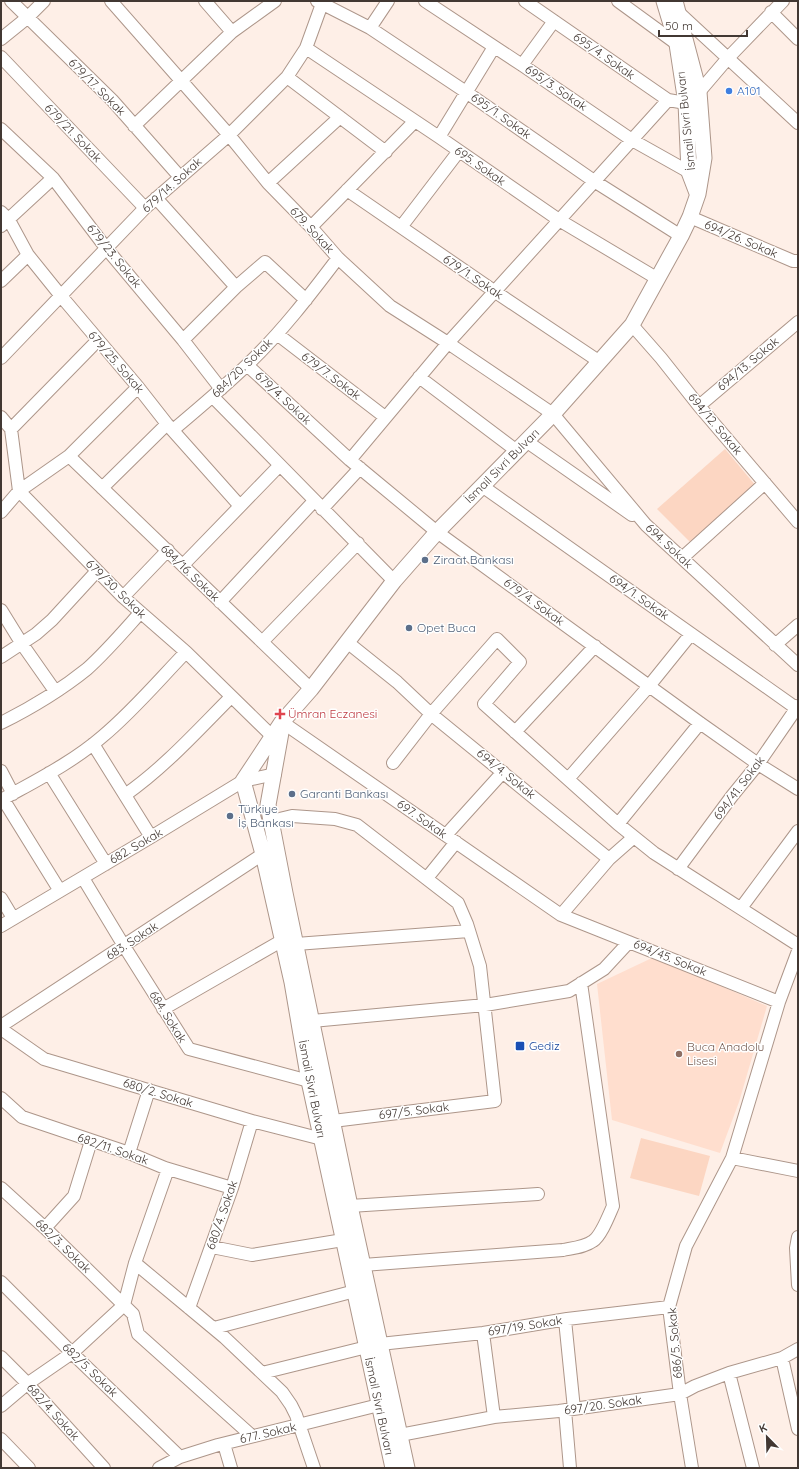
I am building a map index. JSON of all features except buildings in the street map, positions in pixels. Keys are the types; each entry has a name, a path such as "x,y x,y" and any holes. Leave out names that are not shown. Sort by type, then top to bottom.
{"main road":[{"name":"İsmail Sivri Bulvarı","path":"664,1 677,44 686,103 689,172 698,194"},
{"name":"İsmail Sivri Bulvarı","path":"393,1468 379,1405 363,1265 312,1021 243,781 282,722 311,689 394,581 437,532 553,414 600,362 632,325 658,279 690,217 698,194 704,158 700,92 676,6"},
{"name":"İsmail Sivri Bulvarı","path":"282,722 275,774 268,805 289,942 292,982 309,1081 355,1291 400,1435 407,1468"}],"street":[{"name":"679/17. Sokak","path":"11,1 112,100 180,177"},
{"path":"1,40 44,1"},
{"name":"679. Sokak","path":"111,1 230,135 268,183 311,227 338,258 390,306 448,342 553,414"},
{"path":"205,1 232,32"},
{"path":"134,126 232,32 275,1"},
{"path":"370,28 388,1"},
{"name":"695/3. Sokak","path":"425,1 632,140 689,172"},
{"name":"695/4. Sokak","path":"525,1 668,100 686,103"},
{"path":"618,1 677,44"},
{"path":"700,92 728,58 783,1"},
{"name":"695/1. Sokak","path":"321,2 370,28 466,92 594,182 681,236"},
{"name":"679/14. Sokak","path":"1,358 145,208 230,135 287,77 306,48 321,2"},
{"path":"676,6 728,58 798,122"},
{"path":"772,12 798,39"},
{"path":"522,65 554,21"},
{"path":"439,137 494,47"},
{"name":"695. Sokak","path":"306,48 559,220 658,279"},
{"name":"679/21. Sokak","path":"1,57 145,208"},
{"path":"287,77 386,152"},
{"path":"350,460 448,342 668,100"},
{"path":"268,183 340,117"},
{"path":"311,227 415,121"},
{"name":"679/23. Sokak","path":"1,129 53,178 106,248 183,340 217,393 280,465 394,581"},
{"path":"401,227 459,151"},
{"path":"4,219 53,178"},
{"name":"679/1. Sokak","path":"347,190 600,362"},
{"path":"156,198 236,287"},
{"name":"694/26. Sokak","path":"690,217 796,264"},
{"name":"679/25. Sokak","path":"4,219 28,255 61,296 170,427 240,506"},
{"path":"1,280 28,255"},
{"name":"684/20. Sokak","path":"102,488 170,427 217,393 247,365 277,334 306,300 338,258"},
{"path":"183,340 236,287 265,262 306,300"},
{"name":"694/13. Sokak","path":"699,406 798,322"},
{"name":"694/12. Sokak","path":"632,325 798,522"},
{"name":"679/7. Sokak","path":"277,334 385,417"},
{"path":"11,429 98,340"},
{"name":"679/4. Sokak","path":"247,365 350,460 437,532 700,723 758,764 798,789"},
{"path":"419,377 522,446 646,525"},
{"path":"1,512 19,491 69,456 138,387"},
{"name":"694. Sokak","path":"553,414 646,525 798,665"},
{"path":"1,418 11,429 19,491"},
{"name":"684/16. Sokak","path":"69,456 183,564 220,602 311,689"},
{"path":"183,564 280,465"},
{"path":"220,602 318,505 360,468"},
{"path":"682,558 765,483"},
{"name":"694/1. Sokak","path":"482,486 797,707"},
{"name":"679/30. Sokak","path":"19,491 123,597 186,652 273,737"},
{"path":"262,642 358,543"},
{"path":"123,597 168,550"},
{"path":"1,657 36,634 52,620 97,571"},
{"path":"1,610 22,644 55,691"},
{"path":"1,723 55,691 86,669 140,613"},
{"path":"775,645 798,625"},
{"path":"568,779 649,686 691,634"},
{"path":"393,763 431,714 497,639 520,662 484,704 618,824 654,853 798,945"},
{"name":"694/4. Sokak","path":"347,642 397,682 431,714 609,860"},
{"path":"515,732 595,646"},
{"path":"60,891 3,799 67,763 103,736 186,652"},
{"path":"126,795 142,784 163,765 231,697"},
{"name":"694/41. Sokak","path":"678,869 732,796 758,764 797,707"},
{"name":"697. Sokak","path":"282,722 561,915"},
{"path":"618,824 700,723"},
{"path":"93,744 152,838"},
{"path":"1,771 13,794"},
{"path":"427,878 451,839 503,772"},
{"path":"49,773 106,864"},
{"name":"682. Sokak","path":"1,926 152,838 243,781 275,774"},
{"path":"271,821 292,816 334,819 357,825 458,903 480,966 485,1005"},
{"path":"741,908 798,831"},
{"path":"561,915 609,860 634,837"},
{"name":"683. Sokak","path":"1,1026 263,854"},
{"name":"684. Sokak","path":"83,878 189,1049 309,1081"},
{"path":"1,898 13,918"},
{"name":"694/45. Sokak","path":"561,915 779,1002"},
{"path":"163,1009 289,942 469,931"},
{"path":"312,1021 485,1005 569,990 604,969 629,942"},
{"name":"686/5. Sokak","path":"692,1468 680,1394 669,1307 686,1246 732,1158 779,1002 798,951"},
{"path":"363,1265 563,1250 582,1246 595,1241 613,1206 581,983"},
{"name":"697/5. Sokak","path":"333,1121 495,1102 485,1005"},
{"name":"680/2. Sokak","path":"1,1029 44,1059 252,1121 322,1139"},
{"path":"129,1153 149,1090"},
{"name":"682/11. Sokak","path":"1,1098 22,1117 129,1153 168,1169 232,1188"},
{"name":"680/4. Sokak","path":"190,1308 232,1188 252,1121"},
{"path":"45,1228 74,1196 91,1141"},
{"path":"732,1158 798,1171"},
{"path":"1,1406 28,1384 72,1353 124,1305 135,1263 168,1169"},
{"name":"682/3. Sokak","path":"1,1188 45,1228 133,1314 138,1334 252,1436"},
{"path":"350,1206 538,1194"},
{"path":"798,1237 796,1248 798,1285"},
{"path":"212,1247 252,1255 343,1240"},
{"path":"135,1263 214,1328 287,1398 300,1425 314,1468"},
{"name":"682/5. Sokak","path":"1,1282 180,1457"},
{"path":"214,1328 355,1291"},
{"name":"697/19. Sokak","path":"262,1373 373,1345 483,1333 565,1320 669,1307"},
{"path":"565,1320 570,1410 570,1468"},
{"path":"483,1333 494,1417"},
{"name":"697/20. Sokak","path":"400,1435 494,1417 570,1410 680,1394 695,1386 729,1373 782,1358 798,1349"},
{"name":"682/4. Sokak","path":"1,1357 28,1384 104,1468"},
{"path":"782,1358 798,1428"},
{"path":"729,1373 753,1468"},
{"name":"677. Sokak","path":"160,1468 180,1457 224,1444 379,1405"},
{"path":"1,1439 29,1468"},
{"path":"224,1444 231,1468"}],"shaded area":[{"path":"725,449 756,486 692,544 657,509"},
{"name":"Buca Anadolu Lisesi","path":"654,957 767,1006 739,1102 720,1153 612,1120 597,984"},
{"path":"641,1138 710,1156 699,1196 630,1178"}],"place":[{"name":"A101","path":"729,91"},
{"name":"Ziraat Bankası","path":"425,560"},
{"name":"Opet Buca","path":"409,628"},
{"name":"Ümran Eczanesi","path":"280,714"},
{"name":"Garanti Bankası","path":"292,794"},
{"name":"Türkiye İş Bankası","path":"230,816"},
{"name":"Gediz","path":"520,1046"},
{"name":"Buca Anadolu Lisesi","path":"679,1054"}]}
